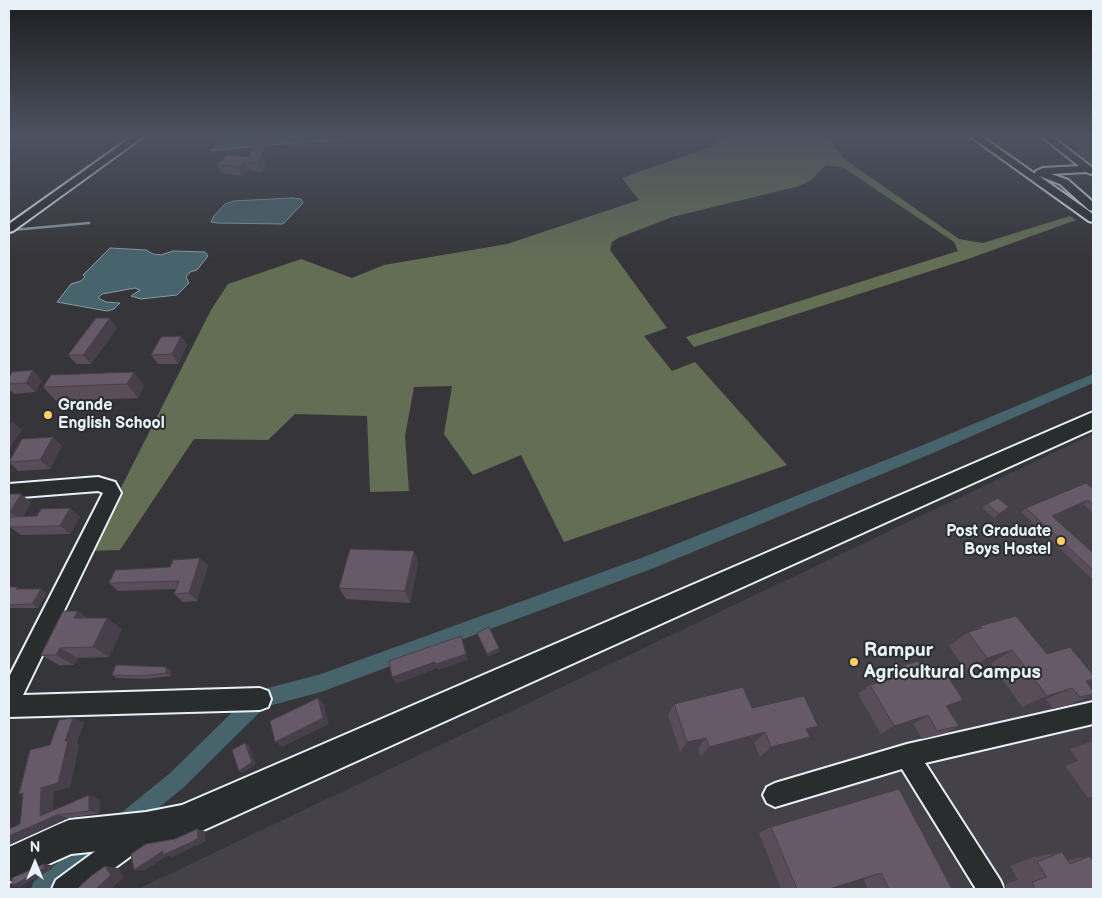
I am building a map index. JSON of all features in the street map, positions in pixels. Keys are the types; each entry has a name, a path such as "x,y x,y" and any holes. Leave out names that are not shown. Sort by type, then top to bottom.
{"main road":[{"path":"9,865 69,837 135,830 184,822 1093,420"}],"street":[{"path":"9,229 80,178"},
{"path":"1040,178 1093,219"},
{"path":"1051,178 1064,182 1093,180"},
{"path":"1064,182 1093,208"},
{"path":"9,491 98,484 109,487 112,494 9,701 260,699"},
{"path":"775,795 907,756 1093,713"},
{"path":"907,756 991,889"},
{"path":"65,889 135,830"}],"shaded area":[{"name":"Rampur Agricultural Campus","path":"1093,434 1093,889 138,889"}],"green space":[{"path":"622,178 813,178 796,187 672,217 618,238 612,242 610,250 667,328 644,336 672,371 695,362 787,465 564,542 521,455 473,475 444,434 452,386 414,387 405,436 409,491 370,492 367,416 295,414 268,440 194,439 120,550 89,551 211,310 228,284 301,259 352,278 384,265 507,244 639,200"},
{"path":"859,178 872,178 959,239 983,243 1070,216 1076,220 968,259 694,347 686,337 958,251 954,242"}],"water":[{"path":"301,199 303,203 283,224 211,222 225,204 234,201"},
{"path":"110,248 146,250 153,254 161,255 173,251 205,252 208,256 197,270 190,272 186,277 189,283 177,295 141,299 131,296 140,290 135,288 102,294 98,298 106,302 120,303 114,309 107,311 57,302 71,284 81,281 85,277 83,275"}],"building":[{"path":"96,318 110,318 83,355 68,355"},
{"path":"181,336 172,354 151,355 161,337"},
{"path":"33,370 26,383 9,384 12,372"},
{"path":"134,372 127,384 43,387 51,375"},
{"path":"53,437 40,460 9,462 22,439"},
{"name":"Post Graduate Boys Hostel","path":"1086,483 1093,489 1093,504 1088,500 1052,516 1093,553 1093,570 1026,508"},
{"path":"9,494 21,494 10,512 9,512"},
{"path":"998,498 1009,507 999,514 987,504"},
{"path":"70,508 60,526 10,527 10,517 37,516 41,509"},
{"path":"350,549 414,551 405,591 339,588"},
{"path":"200,558 189,593 174,594 179,581 109,583 115,570 170,567 173,560"},
{"path":"9,587 18,587 16,589 41,589 32,604 9,605"},
{"path":"63,611 78,611 74,618 107,618 93,647 60,648 56,655 41,655"},
{"path":"1016,616 1047,654 1070,647 1093,675 1093,679 1086,681 1093,694 1080,697 1072,688 1047,696 1012,650 987,658 968,632 982,628 980,626"},
{"path":"489,627 499,648 487,654 477,633"},
{"path":"461,636 466,654 436,664 435,662 392,677 389,661"},
{"path":"918,661 931,680 947,675 963,700 946,706 959,726 937,731 928,715 894,726 870,685 903,676 898,667"},
{"path":"116,665 166,667 166,673 140,676 112,675"},
{"path":"743,687 752,708 804,696 818,726 806,729 810,737 771,747 765,732 709,747 706,738 687,742 674,704"},
{"path":"318,698 323,718 275,742 270,721"},
{"path":"73,718 65,741 68,741 58,783 41,788 40,816 89,795 89,811 57,815 9,836 9,829 20,824 23,793 19,794 30,750 50,745 59,720"},
{"path":"245,743 252,762 239,771 232,750"},
{"path":"899,789 952,889 889,889 881,873 829,889 797,889 771,827"},
{"path":"197,829 198,839 163,855 163,851 134,870 131,854 146,844 175,839"},
{"path":"1062,852 1070,864 1090,856 1093,861 1093,889 1035,889 1032,882 1047,877 1037,862"},
{"path":"44,864 44,868 12,886 12,878"},
{"path":"105,866 111,875 96,889 77,889 91,876"}],"waterway":[{"path":"13,230 89,223"},
{"path":"123,824 176,781 260,699 321,683 648,563 928,449 1093,378"},
{"path":"42,889 102,841"}],"place":[{"name":"Grande English School","path":"48,415"},
{"name":"Post Graduate Boys Hostel","path":"1061,541"},
{"name":"Rampur Agricultural Campus","path":"854,662"}]}
